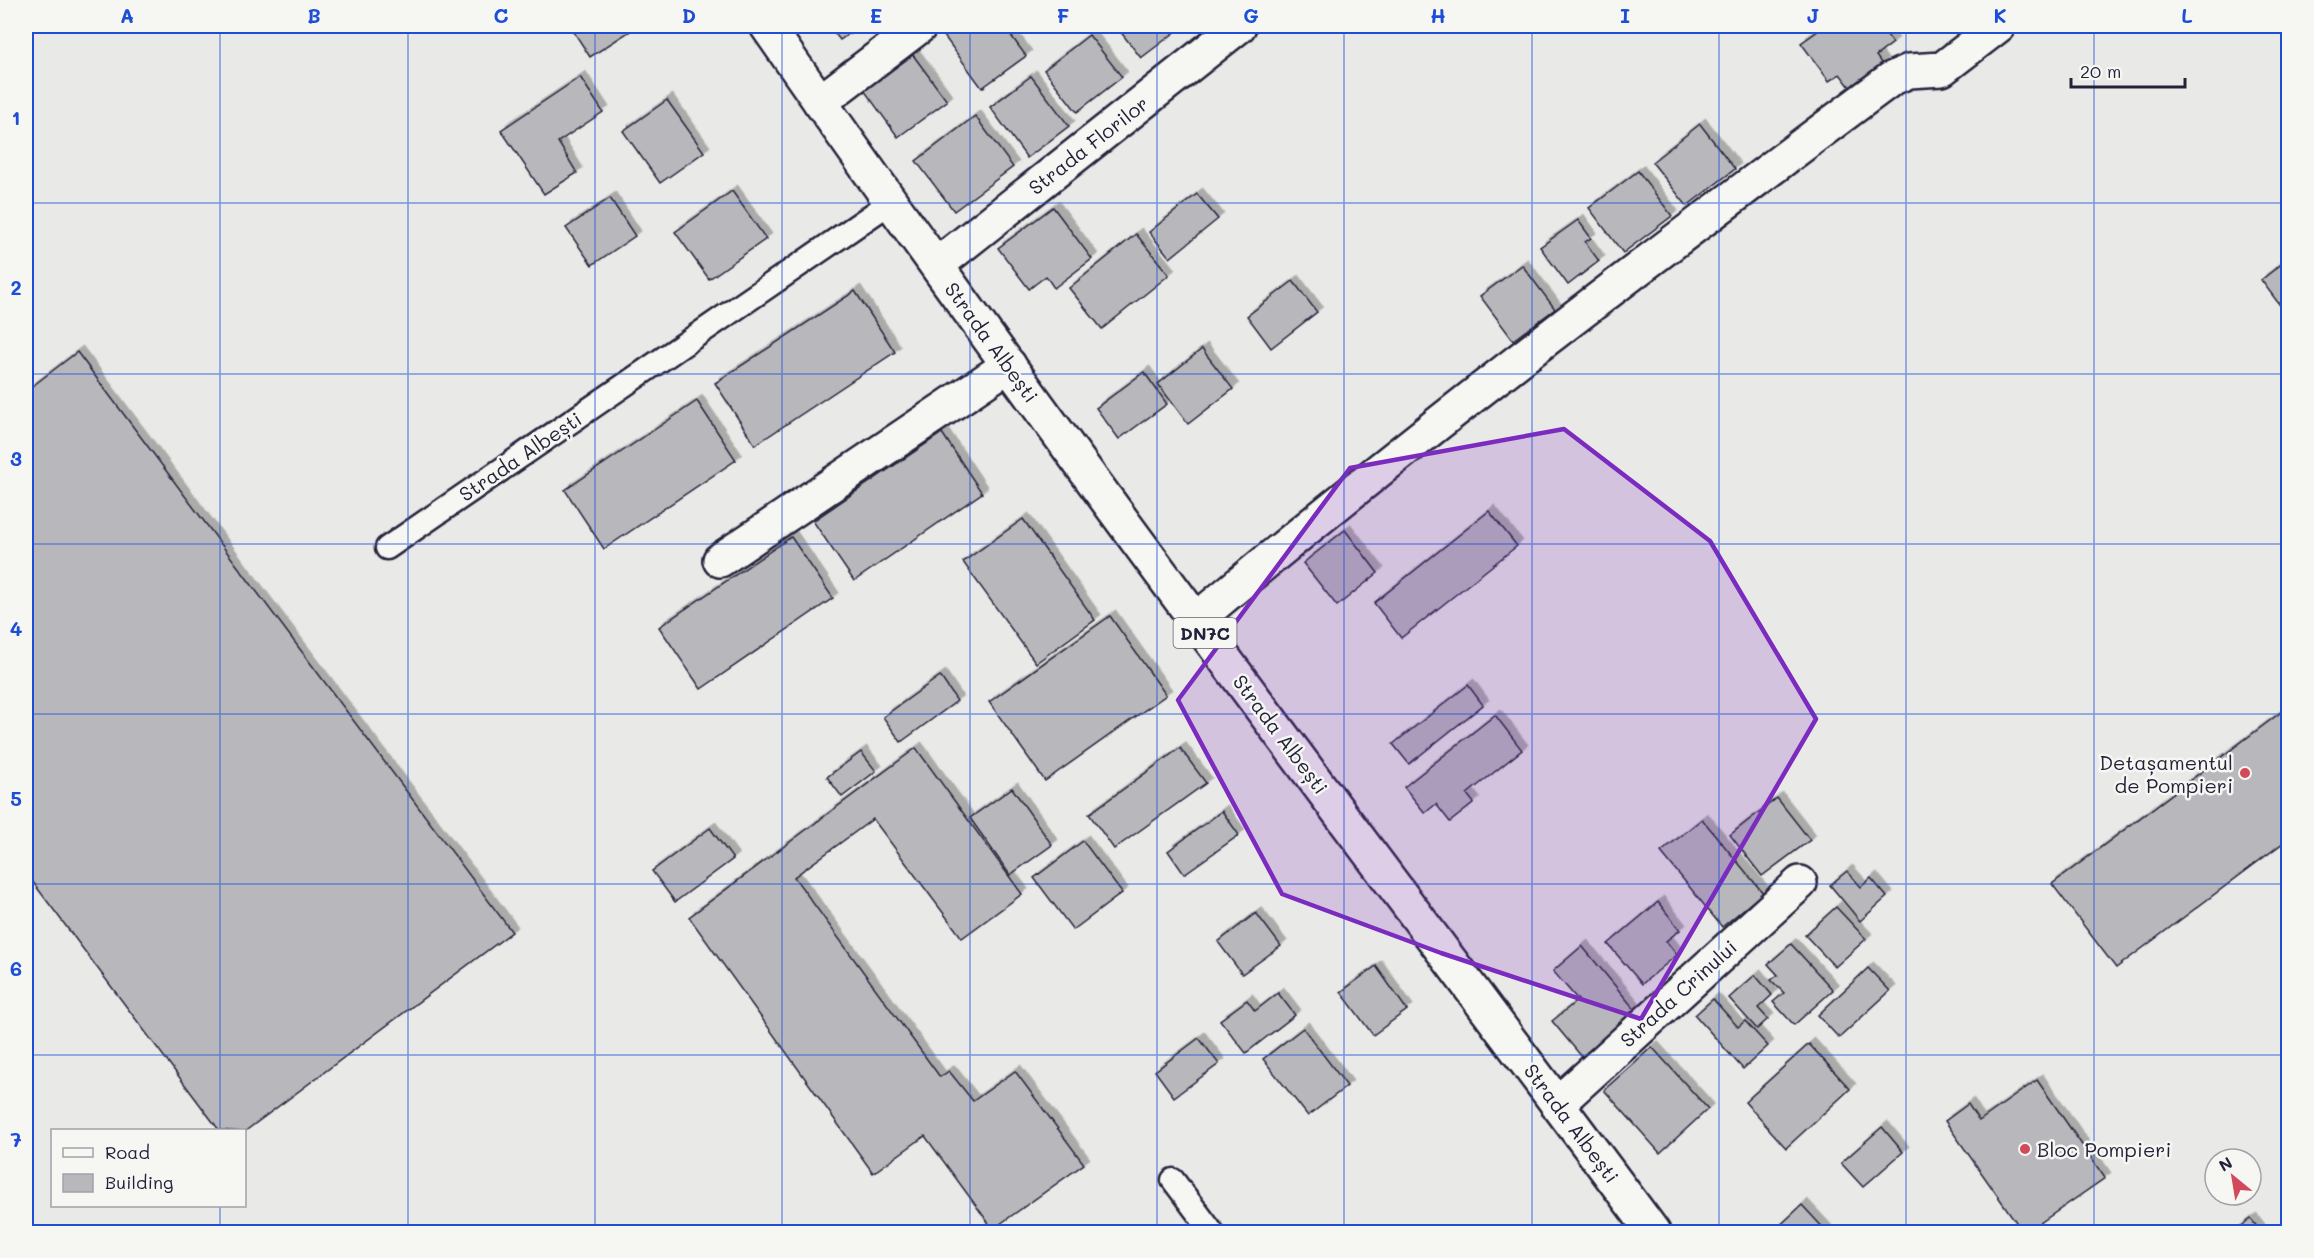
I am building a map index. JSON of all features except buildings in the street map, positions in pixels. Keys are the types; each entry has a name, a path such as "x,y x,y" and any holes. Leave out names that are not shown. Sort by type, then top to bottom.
{"street":[{"name":"Strada Albești","path":"767,26 936,266 1196,620 1653,1233"},
{"path":"820,102 920,26"},
{"name":"Strada Florilor","path":"936,266 1239,26"},
{"path":"1196,620 1480,390 1892,79 1909,71 1941,69 1998,26"},
{"path":"720,560 1009,365"},
{"name":"Strada Crinului","path":"1557,1104 1800,883"}],"lane":[{"name":"Strada Albești","path":"387,548 891,202"},
{"path":"1173,1180 1212,1233"}],"highlighted area":[{"path":"1564,429 1710,541 1816,719 1641,1019 1441,953 1282,894 1178,700 1350,468"}],"place":[{"name":"Detașamentul de Pompieri","path":"2245,773"},
{"name":"Bloc Pompieri","path":"2025,1149"}]}
